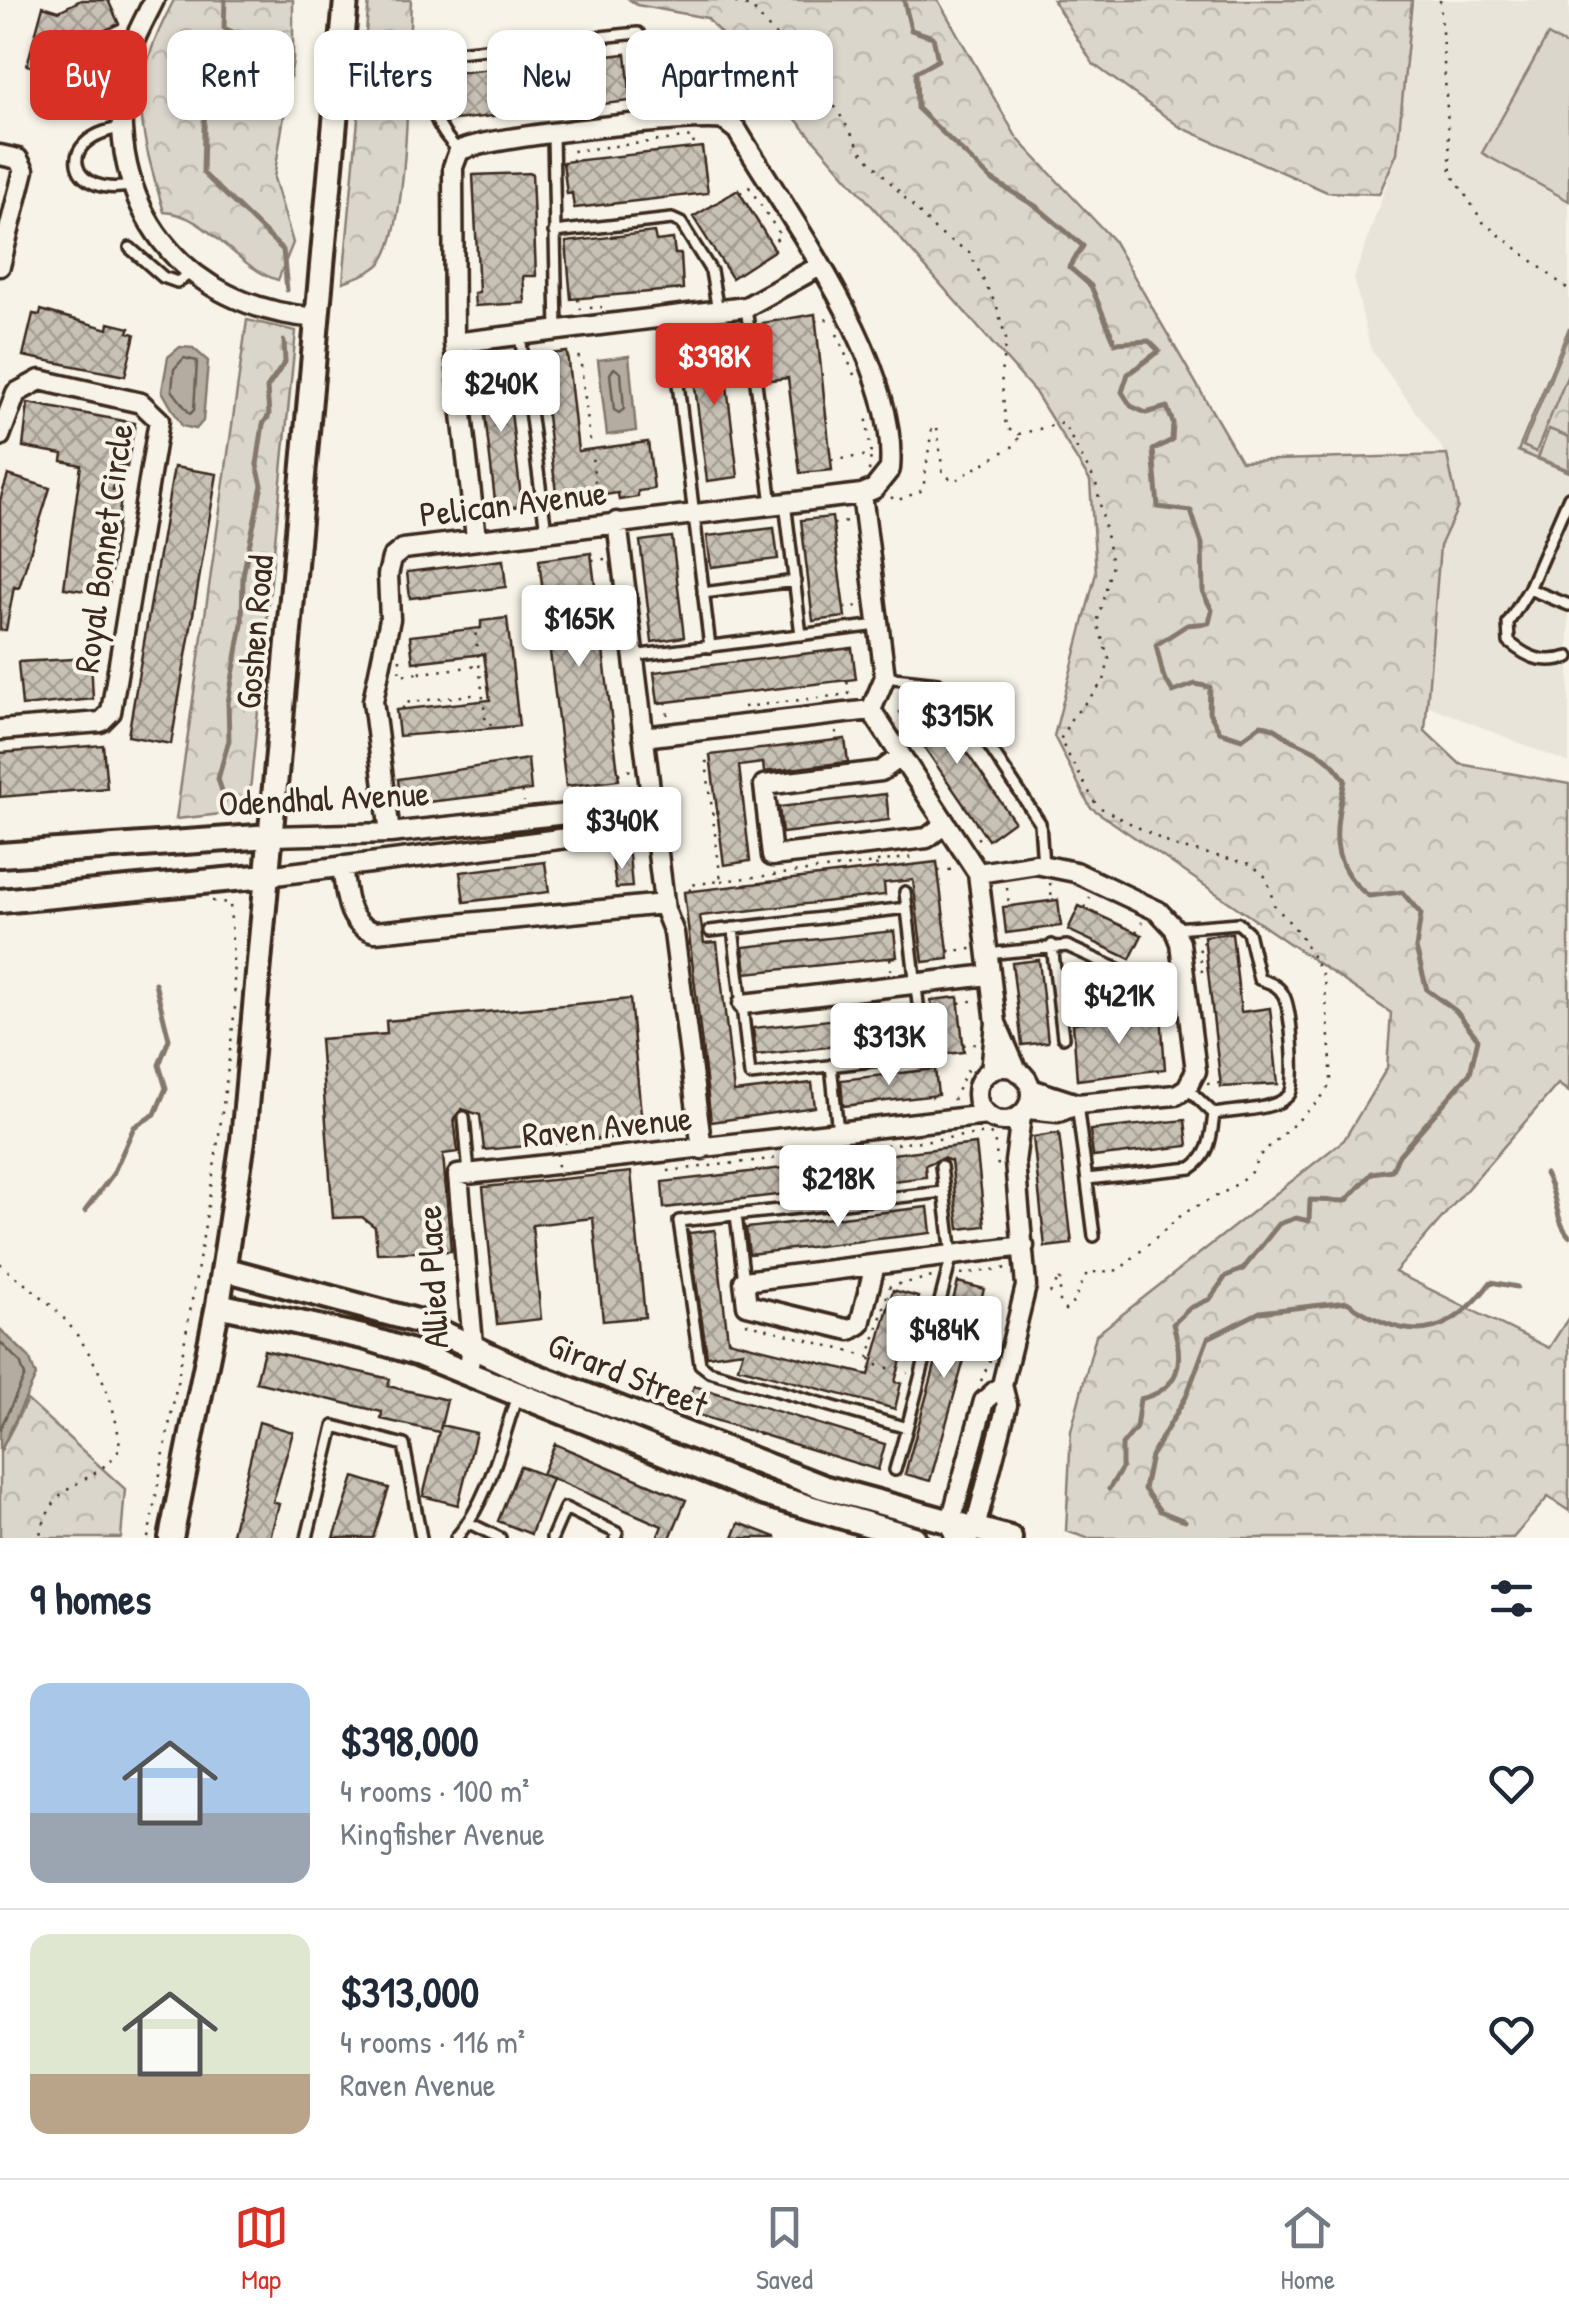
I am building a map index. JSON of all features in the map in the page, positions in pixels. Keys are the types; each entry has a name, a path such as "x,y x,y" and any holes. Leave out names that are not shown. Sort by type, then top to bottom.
{"street":[{"path":"154,0 125,68 122,128 133,185 146,220 191,273 244,304 273,314 318,318"},
{"name":"Goshen Road","path":"171,1538 218,1305 243,1140 346,0"},
{"path":"476,538 454,343 454,168 459,151 477,144 708,118 730,124 820,266 869,364 886,414 890,469 874,488 862,494 885,676 871,710"},
{"path":"0,155 24,164 0,266"},
{"path":"454,343 746,307 820,266"},
{"name":"Royal Bonnet Circle","path":"0,436 16,393 40,380 141,404 160,420 111,712 101,722 0,730"},
{"name":"Pelican Avenue","path":"390,832 374,701 390,618 388,575 392,558 403,549 862,494"},
{"path":"609,523 632,656 664,904 674,933 702,1149"},
{"path":"643,737 871,710"},
{"path":"871,710 945,824 971,875 980,951 989,976 985,1022 991,1071 978,1092 938,1115"},
{"path":"899,758 880,771 764,786 772,856 927,838 945,824"},
{"name":"Odendhal Avenue","path":"0,855 271,836 390,832 652,805"},
{"name":"Odendhal Avenue","path":"267,876 654,827"},
{"path":"342,866 354,920 374,932 664,904"},
{"path":"971,875 1045,877 1075,872 1158,911 1174,928 1188,992 1196,1071 1188,1088 1176,1096 1077,1104 1058,1112 1024,1112 992,1118"},
{"path":"0,901 267,876"},
{"path":"742,1004 989,976"},
{"path":"985,1022 1031,1088 1077,1104"},
{"path":"991,1071 1017,1071"},
{"path":"962,1531 1007,1404 1002,1385 1026,1286 1014,1162 1031,1088"},
{"path":"978,1092 1014,1162"},
{"name":"Raven Avenue","path":"464,1174 834,1135 938,1115 992,1118"},
{"name":"Allied Place","path":"464,1174 473,1344 467,1375"},
{"path":"875,1265 860,1324 850,1330 748,1305 744,1281 1024,1246"},
{"name":"Girard Street","path":"224,1269 417,1321 526,1372 823,1488 962,1531 1010,1538"},
{"name":"Girard Street","path":"218,1305 362,1337 765,1494 914,1538"}],"lane":[{"path":"459,151 440,133 431,104 426,67 439,54 638,33 645,39 647,52 651,124"},
{"path":"122,128 95,132 84,140 78,154 80,170 89,184 104,189 133,185"},
{"path":"553,135 557,330"},
{"path":"554,232 672,220 681,223 711,271 718,311"},
{"path":"130,248 163,277 177,282 191,273"},
{"path":"746,307 802,635"},
{"path":"670,318 710,647"},
{"path":"520,335 546,531"},
{"path":"1569,497 1529,589 1508,623 1509,642 1524,656 1550,662 1569,657"},
{"path":"703,593 795,581"},
{"path":"1529,589 1569,606"},
{"path":"632,656 879,625"},
{"path":"885,676 938,683 954,693 1040,822 1045,877"},
{"path":"733,928 750,1075 924,1055 906,892"},
{"path":"710,931 907,908"},
{"path":"1174,928 1238,923 1248,932 1260,979 1276,985 1285,997 1296,1081 1290,1095 1278,1103 1214,1114"},
{"path":"1052,945 1064,1037"},
{"path":"980,951 1067,946 1129,974 1136,997"},
{"path":"1060,1006 1188,992"},
{"path":"831,1065 839,1204"},
{"path":"1188,1088 1214,1114"},
{"path":"1077,1104 1094,1236"},
{"path":"1087,1179 1192,1168 1208,1150 1214,1114"},
{"path":"464,1117 464,1174"},
{"path":"895,1470 952,1255 941,1166"},
{"path":"908,1428 709,1371 700,1364 679,1221 944,1192"},
{"path":"736,1215 744,1281"},
{"path":"456,1538 469,1523 526,1372"},
{"path":"307,1538 334,1426 404,1446 421,1538"},
{"path":"552,1538 565,1508 617,1533 614,1538"},
{"path":"469,1523 500,1538"}],"path":[{"path":"725,0 751,7 770,30"},
{"path":"1440,0 1452,172 1494,232 1569,290"},
{"path":"833,104 863,153 937,232 969,252 982,274 1006,339 1001,413 1006,428 1019,434 1063,423 1096,483 1110,538 1112,565 1097,623 1109,659 1104,681 1071,718 1060,740 1097,806 1174,846 1250,864 1267,878 1274,905 1300,934 1324,978 1331,1083 1318,1101 1230,1189 1184,1213 1119,1270 1087,1273 1070,1308 1065,1310 1060,1302 1060,1277 1050,1293 1041,1293"},
{"path":"573,161 572,151 693,137 694,148"},
{"path":"740,193 749,187 781,236 771,244"},
{"path":"678,290 679,298"},
{"path":"578,299 579,309 612,306"},
{"path":"816,321 830,319 857,382"},
{"path":"567,358 580,357 596,490 609,523"},
{"path":"830,460 872,455 864,398"},
{"path":"888,495 896,501 923,490 932,427 938,428 943,474 954,481 1016,444 1019,434"},
{"path":"582,492 596,490"},
{"path":"833,524 850,522"},
{"path":"844,608 860,606"},
{"path":"481,628 475,629 486,724 492,724"},
{"path":"401,645 399,675 480,666"},
{"path":"462,656 463,668"},
{"path":"419,661 421,673"},
{"path":"740,708 849,694 848,680"},
{"path":"403,709 403,703 483,694"},
{"path":"666,702 668,717"},
{"path":"711,762 706,762 720,881"},
{"path":"690,891 690,884 876,863 877,869"},
{"path":"938,871 957,870 971,875"},
{"path":"1045,877 1062,885"},
{"path":"1045,877 1052,901"},
{"path":"1010,906 1007,884 1018,883"},
{"path":"1076,891 1090,898 1085,908"},
{"path":"148,1538 192,1286 208,1226 235,1001 230,903"},
{"path":"1136,932 1143,921"},
{"path":"948,951 980,951"},
{"path":"938,1115 952,1101 968,1068 984,1061 988,1043 977,1000 958,1003"},
{"path":"963,1045 988,1043"},
{"path":"556,1142 559,1180"},
{"path":"0,1263 66,1323 88,1354 118,1421 120,1448 110,1462 52,1500 39,1538"},
{"path":"869,1357 890,1286 1011,1268 1009,1282"},
{"path":"742,1322 869,1357 874,1364 921,1376"},
{"path":"979,1384 991,1357"}],"shaded area":[{"path":"1412,0 1569,0 1569,763 1427,705 1440,546 1457,507 1447,455 1370,348 1354,278 1397,153"}],"green space":[{"path":"174,0 293,0 293,30 167,30 167,120 283,120 274,178 293,243 278,280 248,264 194,222 164,212 142,120 147,120 147,66"},
{"path":"369,0 411,0 410,30 366,30"},
{"path":"630,0 938,0 1017,138 1113,240 1241,461 1447,455 1458,507 1440,546 1425,731 1460,764 1569,784 1569,1092 1558,1084 1395,1272 1549,1348 1569,1317 1569,1511 1548,1497 1513,1538 1087,1538 1066,1531 1071,1431 1096,1335 1344,1140 1387,1068 1391,1013 1090,807 1054,736 1096,573 1090,481 1035,392 796,120 833,120 833,30 718,30 707,18 637,5"},
{"path":"1053,0 1412,0 1397,153 1379,194 1327,192 1180,127 1093,64"},
{"path":"1548,35 1569,47 1569,201 1482,153"},
{"path":"358,120 406,120 403,175 392,240 380,264 343,282"},
{"path":"247,320 296,331 248,811 176,819"},
{"path":"1569,328 1569,472 1518,451"},
{"path":"1569,334 1569,372 1536,452 1523,446"},
{"path":"1549,429 1569,437 1569,470 1538,458"},
{"path":"27,1400 125,1489 121,1538 0,1538 0,1452"}],"water":[{"path":"180,347 193,348 208,361 203,421 196,429 182,426 162,391 168,357"},
{"path":"629,356 636,431 607,435 598,360"},
{"path":"0,1329 29,1357 36,1376 0,1452"}],"building":[{"path":"81,0 108,0 119,24 106,30 36,30 43,6 59,11"},
{"path":"626,54 626,102 606,104 606,56"},
{"path":"487,69 487,117 467,119 467,72"},
{"path":"702,147 708,193 574,208 572,193 567,194 563,162"},
{"path":"532,173 536,276 523,276 525,303 475,306 474,293 479,292 473,175"},
{"path":"738,190 775,250 732,278 693,217"},
{"path":"654,232 656,241 673,239 675,254 681,254 683,289 571,299 566,242"},
{"path":"41,310 108,329 109,323 130,328 128,332 135,334 125,376 23,356 33,314 40,315"},
{"path":"815,314 832,470 800,473 788,378 770,380 763,323"},
{"path":"721,336 738,477 707,481 689,340"},
{"path":"567,352 578,451 648,442 654,489 619,500 618,493 557,502 540,355"},
{"path":"505,361 522,506 496,509 479,364"},
{"path":"28,403 135,423 127,467 118,465 113,490 122,491 108,594 64,588 81,465 62,461 63,454 23,447"},
{"path":"174,467 217,474 171,744 128,736"},
{"path":"8,475 50,488 19,588 14,587 6,630 0,630 0,500"},
{"path":"832,517 845,617 813,621 801,520"},
{"path":"774,528 778,559 711,567 707,536"},
{"path":"672,537 684,637 652,642 640,541"},
{"path":"591,553 619,780 566,786 539,560"},
{"path":"503,560 506,587 410,598 407,572"},
{"path":"507,618 519,726 399,736 396,710 490,700 484,654 413,662 410,636 481,628 481,621"},
{"path":"852,648 856,679 658,703 654,672"},
{"path":"91,658 93,699 22,706 18,662"},
{"path":"926,694 1014,821 988,840 900,712"},
{"path":"845,739 848,762 764,772 763,763 739,766 750,861 724,865 710,755"},
{"path":"103,745 107,788 0,797 0,753"},
{"path":"528,759 531,790 401,805 398,779"},
{"path":"886,794 889,820 782,833 779,807"},
{"path":"629,855 632,887 616,888 612,857"},
{"path":"545,862 549,892 464,902 460,872"},
{"path":"937,862 949,959 923,962 913,880 884,883 885,895 700,916 704,943 717,942 734,1092 812,1083 815,1107 711,1122 684,892"},
{"path":"1058,900 1061,926 1006,933 1003,907"},
{"path":"1079,906 1142,935 1130,959 1068,930"},
{"path":"894,931 897,957 746,973 743,947"},
{"path":"1232,933 1241,1012 1270,1008 1278,1084 1221,1087 1204,936"},
{"path":"1039,960 1048,1042 1022,1045 1012,963"},
{"path":"958,997 964,1052 938,1055 931,1000"},
{"path":"630,999 643,1135 484,1150 480,1115 462,1109 454,1118 458,1152 443,1154 451,1251 377,1253 375,1227 362,1217 333,1218 320,1039 387,1034 386,1021"},
{"path":"905,1012 908,1038 756,1055 753,1028"},
{"path":"1161,1014 1165,1069 1077,1080 1073,1023"},
{"path":"935,1069 938,1095 843,1106 841,1080"},
{"path":"1185,1120 1188,1146 1093,1157 1090,1130"},
{"path":"1059,1133 1072,1244 1045,1247 1033,1137"},
{"path":"976,1144 985,1226 959,1229 951,1161 943,1158 925,1165 926,1177 845,1187 842,1160"},
{"path":"818,1164 821,1190 664,1208 662,1182"},
{"path":"631,1172 645,1317 603,1321 593,1218 532,1225 541,1319 497,1324 483,1187"},
{"path":"928,1207 931,1233 749,1254 746,1228"},
{"path":"715,1230 728,1340 869,1375 893,1290 918,1297 895,1382 901,1383 895,1409 738,1367 743,1351 707,1356 689,1233"},
{"path":"958,1282 984,1289 930,1481 905,1474"},
{"path":"264,1350 390,1379 388,1386 447,1400 441,1425 476,1433 458,1505 423,1496 439,1432 381,1419 382,1412 256,1382"},
{"path":"694,1386 885,1444 878,1470 685,1411"},
{"path":"259,1422 293,1432 273,1502 279,1504 270,1538 231,1538"},
{"path":"555,1444 686,1500 670,1538 657,1538 662,1526 552,1478 531,1534 498,1521 520,1466 551,1478 542,1474"},
{"path":"354,1477 389,1488 373,1538 334,1538"},
{"path":"739,1523 776,1537 776,1538 733,1538"}],"waterway":[{"path":"225,0 224,28 239,35 240,52 205,88 203,173 283,250 287,290"},
{"path":"904,0 911,30 933,37 938,60 916,72 917,108 991,179 1037,207 1083,246 1069,267 1091,286 1115,343 1149,341 1159,351 1128,374 1122,392 1131,406 1146,413 1167,407 1173,423 1172,440 1153,450 1158,507 1191,511 1202,544 1203,593 1212,610 1209,623 1187,625 1156,645 1163,675 1173,692 1195,684 1210,687 1209,712 1220,732 1242,739 1261,725 1267,726 1317,752 1334,766 1345,780 1337,844 1346,871 1369,896 1402,892 1421,914 1416,948 1427,990 1456,1011 1478,1039 1470,1073 1399,1155 1392,1170 1372,1173 1346,1201 1310,1200 1309,1221 1296,1218 1279,1224 1243,1269 1226,1276 1210,1299 1190,1308 1173,1324 1178,1350 1176,1371 1164,1388 1140,1399 1136,1428 1122,1445 1122,1468 1109,1489"},
{"path":"225,800 218,779 229,740 228,703 242,624 243,575 262,485 257,465 263,424 269,415 267,388 285,362 284,341"},
{"path":"85,1211 113,1174 134,1127 155,1114 166,1088 159,1065 169,1039 155,983"},
{"path":"1545,1174 1569,1236"},
{"path":"1185,1521 1160,1511 1144,1489 1151,1456 1186,1397 1208,1338 1260,1312 1347,1302 1389,1324 1425,1330 1458,1316 1491,1282 1517,1287"}]}
